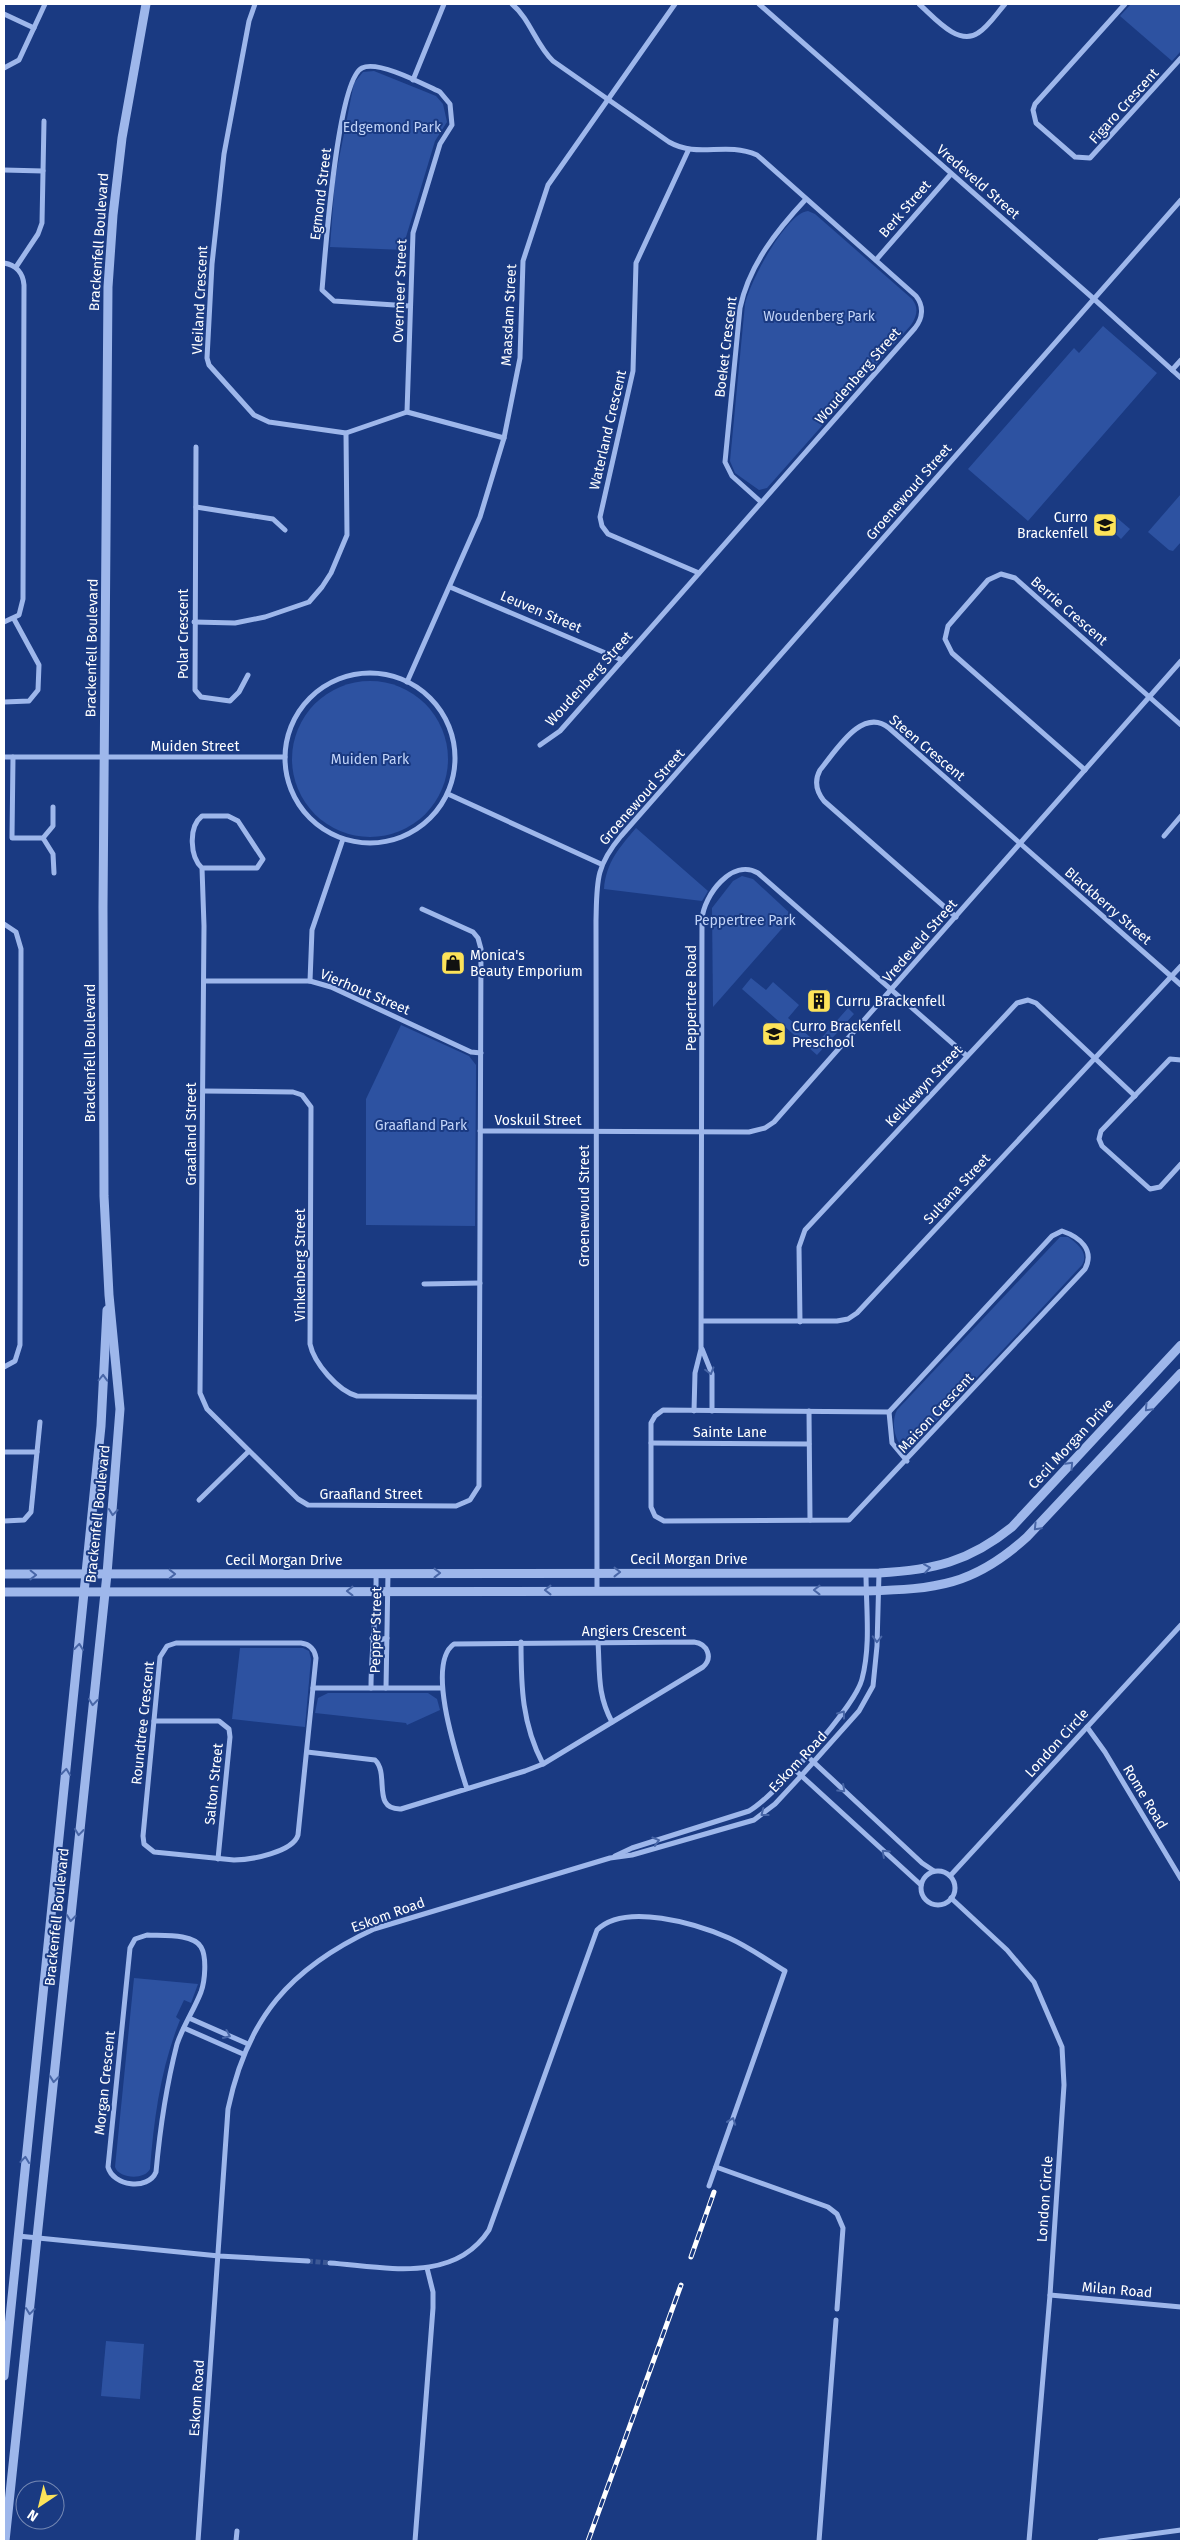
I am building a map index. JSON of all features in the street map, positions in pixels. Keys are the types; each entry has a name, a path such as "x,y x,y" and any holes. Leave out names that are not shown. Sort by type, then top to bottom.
{"street":[{"path":"4,68 19,60 45,4"},
{"name":"Brackenfell Boulevard","path":"4,2541 38,2238 107,1574 120,1423 119,1386 109,1295 104,1196 104,756 110,260 122,138 146,4"},
{"name":"Vleiland Crescent","path":"255,4 249,21 224,154 212,264 207,358 213,371 254,415 263,421 346,433 407,412"},
{"path":"413,80 444,4"},
{"path":"512,4 519,10 547,56 608,99"},
{"name":"Maasdam Street","path":"407,682 480,517 504,438 520,358 522,267 526,248 548,185 675,4"},
{"name":"Vredeveld Street","path":"759,4 1181,378"},
{"path":"919,4 951,31 966,36 979,33 1005,4"},
{"name":"Figaro Crescent","path":"1125,4 1035,104 1033,110 1036,123 1074,157 1090,158 1181,58"},
{"path":"4,14 34,28"},
{"name":"Egmond Street","path":"410,306 334,301 322,290 333,168 351,80 361,68 374,65 413,80"},
{"name":"Overmeer Street","path":"407,412 413,233 440,144 452,125 452,110 446,97 440,92 413,80"},
{"name":"Woudenberg Street","path":"540,745 560,731 920,319 921,304 916,296 757,155 749,151 731,149 688,151 669,142 608,99"},
{"path":"16,267 40,228 44,121"},
{"name":"Waterland Crescent","path":"688,151 636,263 633,372 600,517 602,526 608,534 699,573"},
{"path":"4,170 43,171"},
{"name":"Berk Street","path":"876,260 951,174"},
{"name":"Boeket Crescent","path":"761,502 732,476 725,462 740,308 745,288 768,244 806,199"},
{"name":"Groenewoud Street","path":"597,1590 596,921 597,889 601,864 621,836 1181,200"},
{"path":"4,263 16,267 22,275 24,285 22,608 14,619 4,622"},
{"path":"1172,370 1181,360"},
{"path":"407,412 504,438"},
{"path":"194,622 234,623 265,617 309,602 322,588 348,535 346,433"},
{"name":"Polar Crescent","path":"196,447 195,690 198,696 230,701 239,692 248,674"},
{"path":"196,507 273,519 285,530"},
{"name":"Berrie Crescent","path":"1085,770 952,653 945,639 948,626 988,580 1001,574 1015,578 1150,697"},
{"name":"Leuven Street","path":"450,587 622,660"},
{"path":"4,702 28,701 38,690 39,666 14,619"},
{"name":"Vredeveld Street","path":"596,1132 749,1132 765,1128 774,1122 1181,661"},
{"path":"362,674 377,674 407,682 430,699 440,710 450,730 455,751 454,773 448,794 438,809 412,833 395,840 378,843 359,843 342,839 323,829 307,815 292,792 287,778 285,758 288,734 298,713 307,701 325,686 346,677 362,674"},
{"path":"1150,697 1181,725"},
{"name":"Steen Crescent","path":"956,917 820,797 817,788 818,774 845,741 862,724 874,722 885,725 1020,844"},
{"name":"Muiden Street","path":"4,757 285,758"},
{"path":"13,757 12,838 43,838"},
{"path":"448,794 601,864"},
{"path":"43,838 53,826 53,807"},
{"path":"202,816 228,816 238,821 263,856 262,862 256,868 202,868 196,862 193,854 194,826 202,816"},
{"path":"1164,836 1181,816"},
{"path":"43,838 53,854 54,873"},
{"path":"310,981 312,930 342,839"},
{"name":"Blackberry Street","path":"1020,844 1181,986"},
{"name":"Graafland Street","path":"202,868 204,981 200,1393 207,1409 298,1499 308,1505 461,1505 474,1496 479,1486 481,949 478,938 469,930 422,909"},
{"name":"Peppertree Road","path":"702,1349 703,914 710,896 733,872 746,869 758,873 967,1056"},
{"path":"4,924 16,932 21,949 21,1093 20,1351 15,1361 4,1367"},
{"name":"Sultana Street","path":"702,1320 800,1322 843,1320 857,1313 1181,966"},
{"name":"Vierhout Street","path":"204,981 310,981 331,987 471,1052 481,1053"},
{"name":"Kelkiewyn Street","path":"800,1322 800,1247 805,1230 1014,1005 1028,1000 1036,1003 1135,1096"},
{"path":"1181,1060 1170,1058 1102,1132 1099,1140 1102,1146 1150,1189 1160,1186 1181,1164"},
{"name":"Vinkenberg Street","path":"203,1091 293,1092 306,1099 311,1107 310,1344 313,1355 319,1365 344,1390 357,1396 479,1397"},
{"name":"Voskuil Street","path":"480,1131 596,1132"},
{"name":"Maison Crescent","path":"1062,1231 1073,1235 1088,1249 1090,1260 1085,1269 907,1461 849,1520 659,1519 650,1507 651,1423 658,1413 663,1410 712,1411 889,1412 1052,1236 1062,1231"},
{"path":"424,1284 480,1283"},
{"name":"Brackenfell Boulevard","path":"4,2376 87,1575 101,1426 109,1295"},
{"name":"Cecil Morgan Drive","path":"4,1574 879,1573 942,1566 970,1555 1012,1527 1181,1345"},
{"path":"694,1411 695,1373 702,1349"},
{"path":"702,1349 712,1374 712,1411"},
{"path":"4,1592 104,1590 909,1590 947,1584 964,1579 998,1561 1027,1537 1181,1373"},
{"path":"809,1411 810,1520"},
{"path":"889,1412 892,1443 907,1461"},
{"path":"4,1521 24,1520 31,1512 40,1422"},
{"name":"Sainte Lane","path":"651,1443 809,1444"},
{"path":"198,1500 248,1450"},
{"path":"4,1452 37,1452"},
{"name":"Pepper Street","path":"386,1688 388,1573"},
{"name":"Eskom Road","path":"198,2541 228,2109 235,2077 243,2054 269,2007 284,1989 314,1964 361,1935 389,1924 610,1858 632,1848 749,1811 770,1795 843,1714 862,1680 867,1651 866,1573"},
{"name":"Eskom Road","path":"610,1858 632,1855 754,1820 774,1804 801,1776 859,1711 872,1686 875,1674 879,1573"},
{"name":"Pepper Street","path":"371,1688 372,1638 376,1624 376,1574"},
{"name":"London Circle","path":"950,1876 1181,1626"},
{"path":"372,1638 380,1640 387,1638"},
{"path":"522,1642 522,1701 536,1751 543,1764"},
{"path":"598,1642 598,1685 604,1708 612,1722"},
{"name":"Angiers Crescent","path":"307,1752 375,1760 382,1768 382,1796 386,1804 400,1809 467,1789 543,1764 703,1667 709,1655 705,1647 698,1642 454,1644 447,1650 444,1657 442,1688 445,1712 467,1789"},
{"name":"Roundtree Crescent","path":"172,1644 305,1644 312,1648 316,1654 313,1688 298,1835 295,1842 288,1847 244,1860 154,1852 144,1844 142,1836 160,1657 163,1650 172,1644"},
{"name":"Pepper Street","path":"313,1688 442,1688"},
{"name":"Salton Street","path":"154,1721 219,1721 229,1729 230,1737 218,1859"},
{"name":"Rome Road","path":"1087,1727 1106,1752 1181,1880"},
{"path":"806,1755 922,1864 934,1871"},
{"path":"794,1769 921,1885"},
{"path":"934,1871 940,1871 950,1876 954,1884 951,1898 940,1904 928,1902 922,1894 921,1885 927,1874 934,1871"},
{"name":"London Circle","path":"951,1898 1007,1950 1034,1982 1062,2047 1064,2086 1050,2295 1029,2541"},
{"path":"330,2263 406,2269 427,2268 450,2262 467,2254 489,2230 597,1930 610,1920 634,1916 651,1917 698,1928 730,1939 785,1971 709,2186"},
{"name":"Morgan Crescent","path":"147,1934 188,1938 201,1946 204,1953 202,1987 184,2028 178,2042 163,2106 155,2176 146,2183 119,2181 112,2176 108,2167 130,1948 138,1936 147,1934"},
{"path":"189,2018 248,2044"},
{"path":"184,2028 243,2054"},
{"path":"716,2167 828,2207 837,2214 843,2228 837,2309"},
{"path":"18,2236 219,2256 308,2261"},
{"path":"416,2541 434,2299 427,2268"},
{"name":"Milan Road","path":"1050,2295 1181,2307"},
{"path":"819,2541 836,2320"},
{"path":"1100,2541 1181,2530"},
{"path":"236,2541 237,2531"}],"green space":[{"path":"1131,4 1181,4 1181,51 1172,61 1120,16"},
{"name":"Edgemond Park","path":"374,71 436,96 443,104 447,122 435,141 406,237 405,250 330,247 335,179 354,83 363,72"},
{"name":"Woudenberg Park","path":"808,211 815,214 912,299 916,306 915,318 911,325 767,488 759,490 735,473 730,461 745,304 753,281 779,236 789,223"},
{"path":"1103,326 1157,373 1028,521 968,469 1074,348 1079,353"},
{"path":"1181,494 1181,542 1173,551 1169,550 1148,532"},
{"path":"1116,517 1130,529 1121,539 1107,526"},
{"name":"Muiden Park","path":"362,681 378,681 393,684 407,690 425,704 439,722 445,736 448,759 445,782 439,796 425,814 407,828 393,834 378,837 362,837 347,834 333,828 315,814 305,802 295,782 292,767 292,751 295,736 301,722 315,704 327,694 347,684"},
{"path":"636,828 708,891 702,901 604,889 605,879 611,863 619,849"},
{"name":"Peppertree Park","path":"742,876 753,879 793,916 713,1007 712,908 733,881"},
{"path":"751,978 766,990 773,982 799,1005 788,1018 817,1043 848,1008 854,1014 817,1055 742,989"},
{"name":"Graafland Park","path":"401,1025 469,1056 476,1065 475,1226 366,1225 366,1099"},
{"path":"1060,1237 1068,1237 1081,1249 1084,1257 1082,1265 913,1446 903,1448 897,1440 894,1430 897,1410"},
{"path":"240,1648 303,1648 309,1651 311,1659 305,1727 232,1719"},
{"path":"328,1693 428,1693 437,1699 440,1710 407,1725 406,1723 315,1713 318,1698"},
{"path":"134,1978 198,1984 191,2003 184,2000 176,2017 180,2020 173,2038 159,2093 150,2169 143,2175 132,2177 121,2174 115,2167"},
{"path":"106,2341 144,2344 140,2399 101,2396"}],"tunnel":[{"path":"308,2261 330,2263"}],"railway":[{"path":"691,2257 714,2192"},
{"path":"588,2541 681,2285"}],"place":[{"name":"Curro Brackenfell","path":"1105,525"},
{"name":"Monica's Beauty Emporium","path":"453,963"},
{"name":"Curru Brackenfell","path":"819,1001"},
{"name":"Curro Brackenfell Preschool","path":"774,1034"}]}
